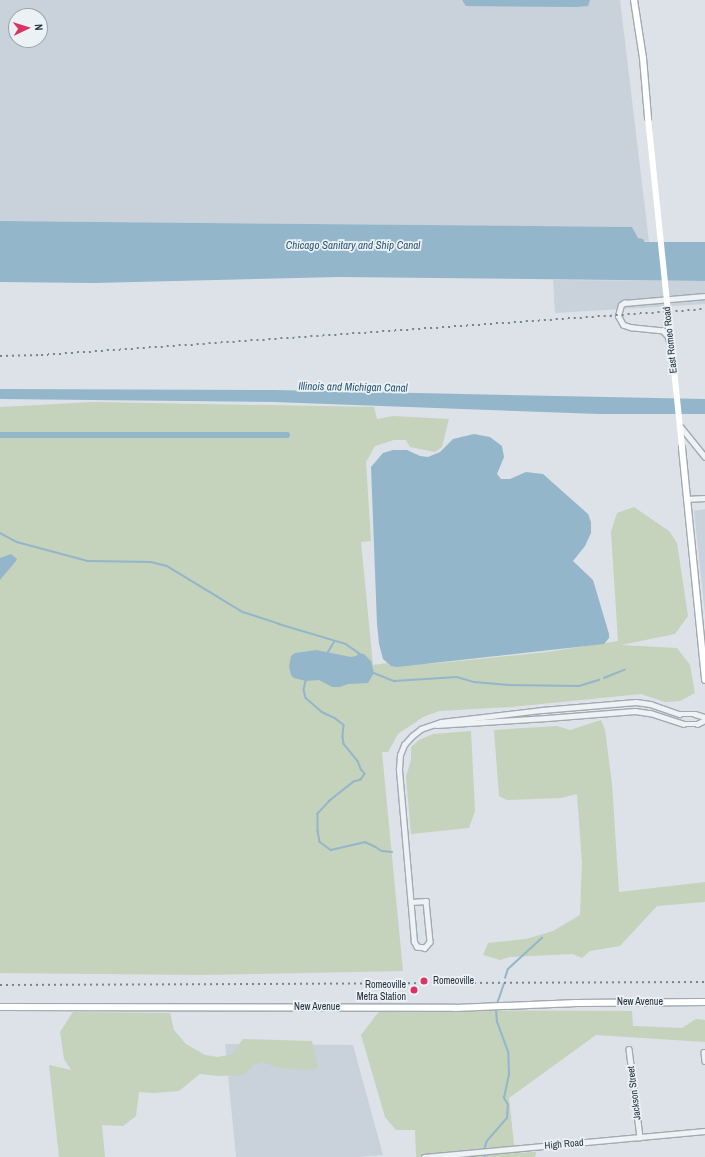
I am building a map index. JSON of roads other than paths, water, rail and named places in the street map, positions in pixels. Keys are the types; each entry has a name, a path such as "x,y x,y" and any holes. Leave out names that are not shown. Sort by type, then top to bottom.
{"main road":[{"name":"East Romeo Road","path":"634,0 643,58 705,680"},
{"name":"New Avenue","path":"0,1007 455,1008 577,1003 705,1002"}],"street":[{"path":"705,296 624,303 621,305 618,313 620,321 626,327 658,330 666,334 668,337 676,416 683,432 705,457"},
{"path":"686,500 705,498"},
{"path":"411,902 426,901 430,942 425,948 417,947 414,942 399,762 402,750 412,736 421,729 441,722 542,710 636,702 650,704 679,714 695,714 705,717"},
{"path":"434,725 635,711 650,713 683,724 697,724 705,720"},
{"name":"Jackson Street","path":"629,1049 640,1137"},
{"path":"704,1052 705,1061"},
{"name":"High Road","path":"424,1157 705,1131"}],"water":[{"path":"462,0 590,0 588,6 577,7 466,6"},
{"name":"Chicago Sanitary and Ship Canal","path":"0,221 632,227 638,238 643,239 645,242 705,242 705,281 339,277 94,283 0,282"},
{"name":"Illinois and Michigan Canal","path":"0,389 274,390 705,399 705,414 599,414 274,402 0,399"},
{"path":"474,434 490,437 502,446 504,457 497,474 501,479 510,479 526,472 543,474 588,514 591,522 591,533 585,546 573,561 593,580 609,634 609,638 604,644 397,667 391,666 383,659 379,644 377,624 371,467 383,453 393,450 407,450 420,456 428,457 440,452 453,439"},
{"path":"11,554 17,559 0,580 0,558"},
{"path":"316,650 351,657 356,656 359,653 364,654 371,661 374,673 368,683 348,684 340,687 332,687 319,680 306,681 294,678 291,675 289,667 291,656 295,653"}],"waterway":[{"path":"0,435 287,435"},
{"path":"0,533 17,542 88,561 151,562 167,566 243,612 346,644 359,653"},
{"path":"328,652 334,642"},
{"path":"604,678 624,670"},
{"path":"374,673 394,681 457,677 474,682 509,685 579,686 599,680"},
{"path":"306,681 304,690 306,698 322,712 335,718 344,725 344,744 358,761 365,774 361,780 354,782 330,801 318,814 318,831 320,842 331,850 365,842 382,851 392,852"},
{"path":"505,978 508,969 542,938"},
{"path":"497,1004 504,984"},
{"path":"484,1150 487,1141 507,1118 508,1105 504,1098 509,1075 508,1052 497,1022 496,1010"}],"railway":[{"path":"0,356 41,355 705,309"},
{"path":"0,985 705,982"}],"place":[{"name":"Romeoville","path":"424,981"},
{"name":"Romeoville Metra Station","path":"414,990"}]}
